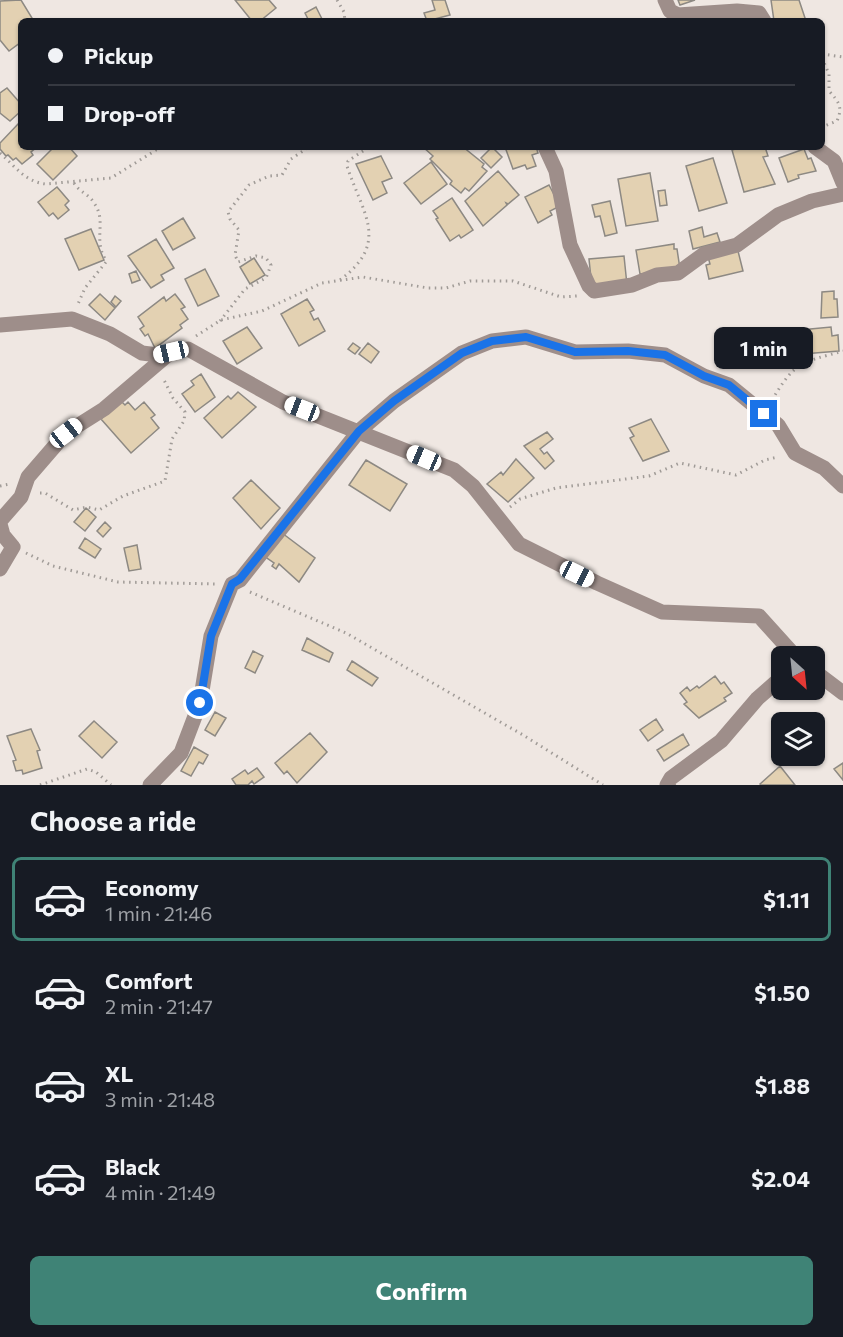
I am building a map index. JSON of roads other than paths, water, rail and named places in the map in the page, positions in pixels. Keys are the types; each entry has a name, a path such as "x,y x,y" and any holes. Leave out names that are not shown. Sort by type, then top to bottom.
{"street":[{"path":"665,0 670,11 678,15 737,11 759,13 763,18"},
{"path":"546,150 555,171 570,245 589,286 594,291 632,285 657,275 678,273 704,254 736,245 778,215 812,201 843,194"},
{"path":"819,150 834,161 843,183"},
{"path":"0,325 72,319 110,334 142,353 158,355 188,349 283,402 454,470 473,486 519,544 662,612 759,616 786,646"},
{"path":"150,785 181,753 200,703 211,636 232,584 240,579 359,431 394,401 462,353 492,341 526,337 575,352 628,351 665,355 704,376 729,385 778,425 795,453 824,468 843,486"},
{"path":"0,569 13,547 3,535 0,523 21,497 28,477 66,433 104,409 177,351"},
{"path":"825,679 843,693"},
{"path":"667,785 671,778 721,741 771,686"}]}
